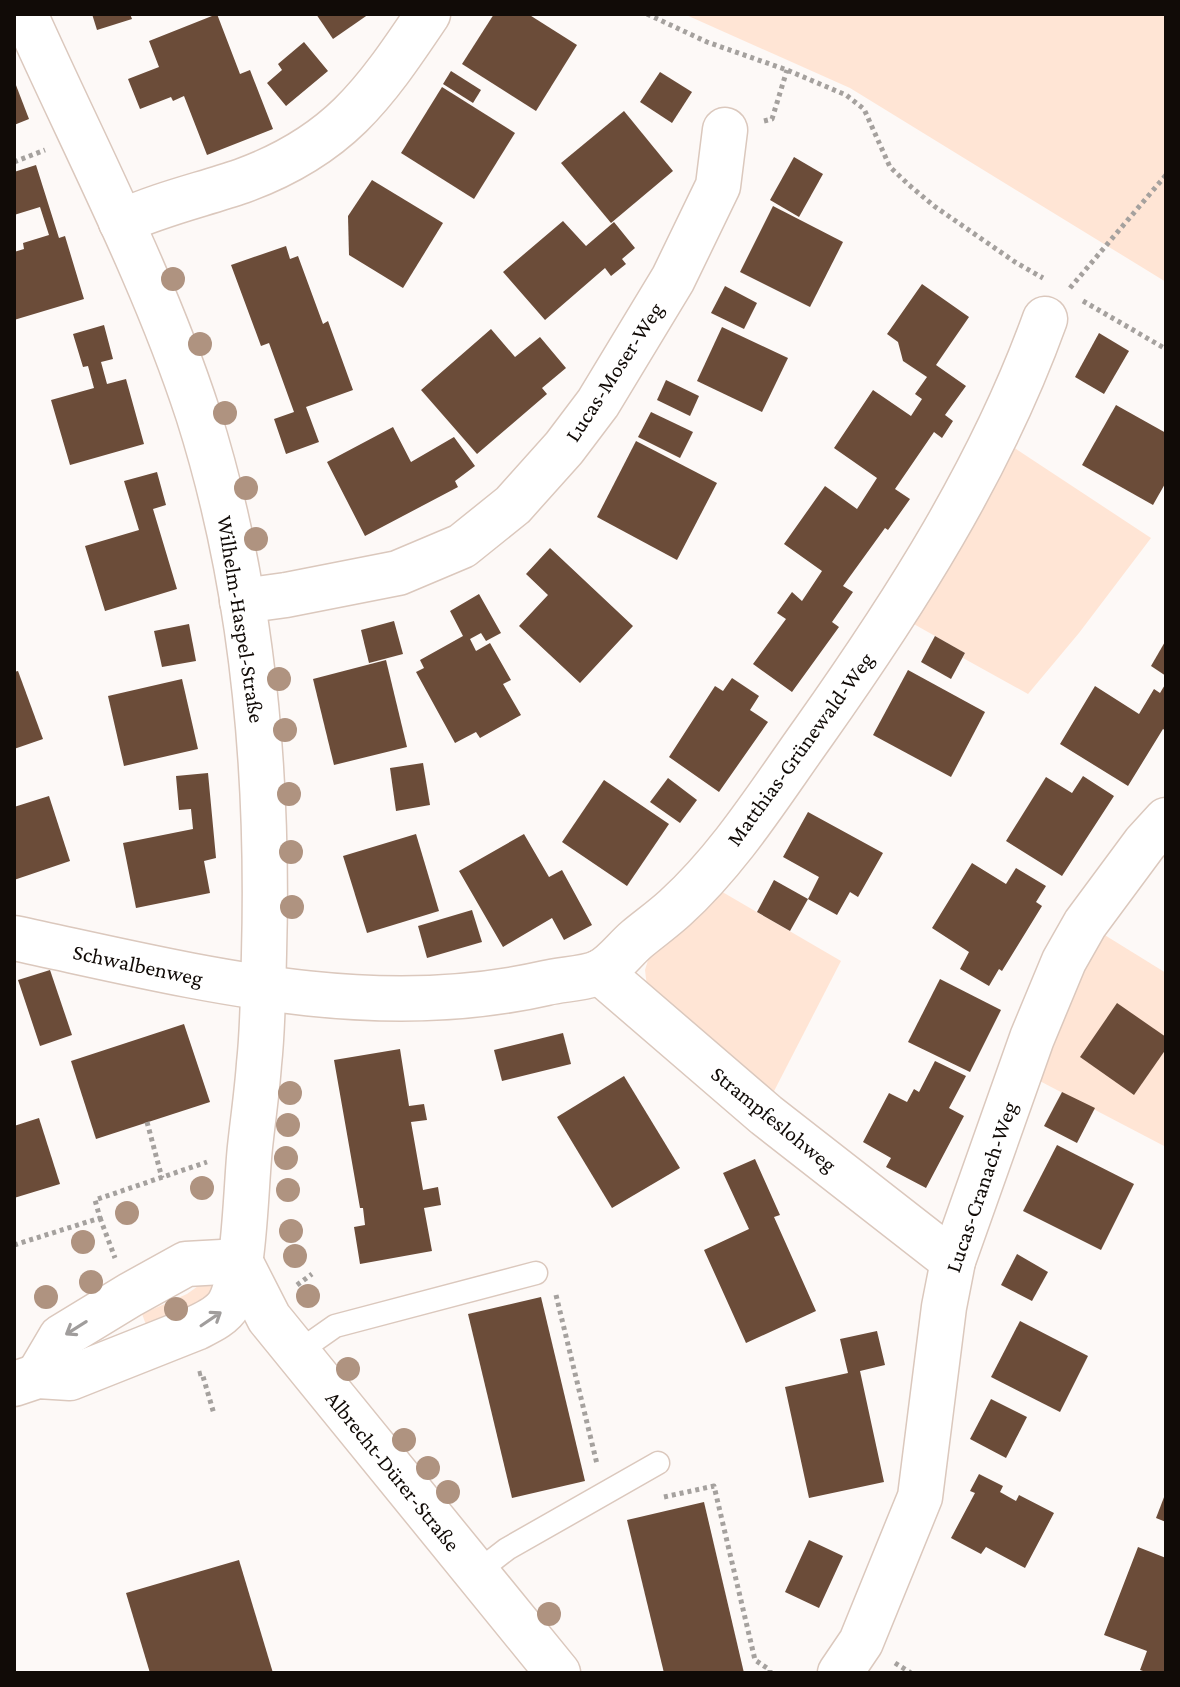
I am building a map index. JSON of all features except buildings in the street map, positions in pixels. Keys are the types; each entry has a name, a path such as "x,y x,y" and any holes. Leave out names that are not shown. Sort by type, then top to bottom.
{"street":[{"name":"Wilhelm-Haspel-Straße","path":"25,14 121,222 197,413 222,503 242,601 257,706 264,813 263,986 259,1062 240,1261 229,1304 215,1319 70,1378 26,1380"},
{"path":"121,222 175,200 241,181 308,151 351,116 372,94 428,14"},
{"name":"Lucas-Moser-Weg","path":"242,601 398,573 462,546 513,505 564,448 598,403 673,279 718,186 725,130"},
{"name":"Matthias-Grünewald-Weg","path":"263,986 311,996 439,1000 513,990 600,972 676,908 744,833 877,643 947,529 1056,305"},
{"name":"Lucas-Cranach-Weg","path":"840,1673 861,1642 920,1497 944,1307 953,1261 1032,1038 1064,961 1113,885 1166,820"},
{"name":"Schwalbenweg","path":"14,938 225,983 263,986"},
{"name":"Strampfeslohweg","path":"600,972 766,1115 953,1261"},
{"name":"Wilhelm-Haspel-Straße","path":"26,1380 61,1337 130,1295 186,1264 240,1261"},
{"name":"Albrecht-Dürer-Straße","path":"240,1261 264,1310 558,1673"}],"lane":[{"path":"298,1352 335,1326 536,1273"},
{"path":"476,1573 507,1549 658,1463"}],"path":[{"path":"647,14 707,42 846,95 864,109 890,167 934,206 1015,262"},
{"path":"725,130 772,119 787,70"},
{"path":"1166,175 1056,305 1166,349"},
{"path":"147,1122 162,1178"},
{"path":"14,1245 100,1218 95,1200 250,1148"},
{"path":"189,1377 202,1373 214,1414"}],"shaded area":[{"path":"684,14 1166,14 1166,282 850,88"},
{"path":"1013,447 1151,538 1028,694 963,658 965,653 912,623"},
{"path":"719,890 841,961 771,1097 647,987 645,970 651,950"},
{"path":"1103,934 1166,973 1166,1147 1034,1078 1051,1031"},
{"path":"215,1278 219,1292 148,1330 142,1314"}]}
